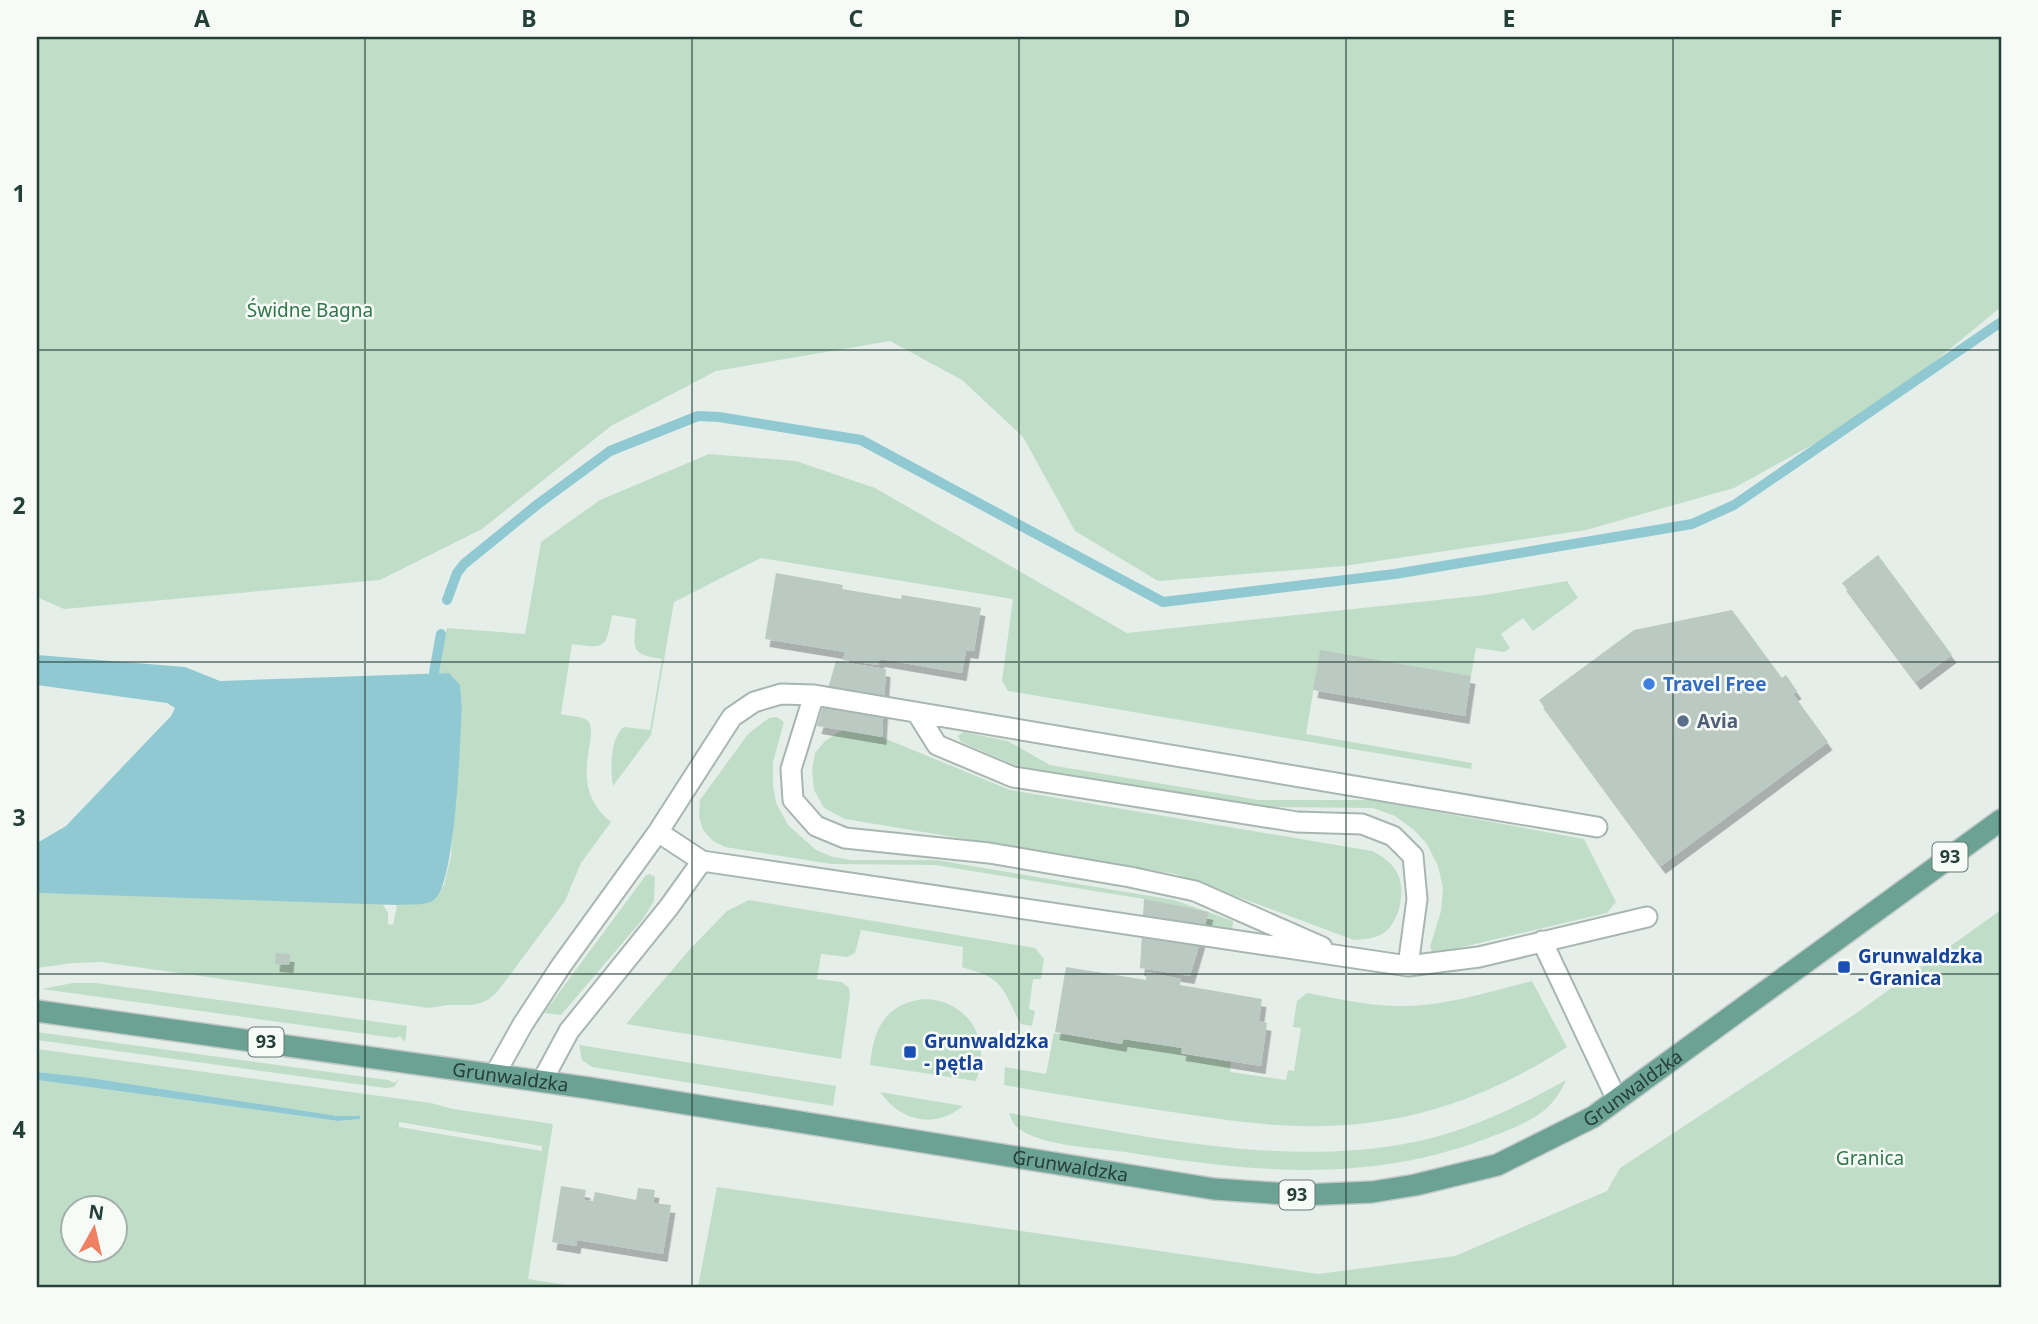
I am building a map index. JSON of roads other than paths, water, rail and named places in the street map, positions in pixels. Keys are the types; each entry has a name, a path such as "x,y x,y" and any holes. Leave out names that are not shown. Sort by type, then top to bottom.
{"main road":[{"name":"Grunwaldzka","path":"37,1011 542,1081 1214,1189 1301,1195 1372,1192 1415,1185 1497,1165 1593,1117 2001,820"}],"lane":[{"path":"495,1074 546,989 658,832 732,718 754,702 781,694 814,695 1597,827"},
{"path":"814,695 791,769 793,800 816,826 845,838 989,853 1195,891 1345,957"},
{"path":"917,712 937,745 1013,777 1297,822 1362,824 1393,836 1413,856 1417,899 1408,966"},
{"path":"658,832 702,861 1408,966 1479,957 1647,917"},
{"path":"542,1081 569,1031 669,907 702,861"},
{"path":"1542,941 1617,1100"}],"water":[{"path":"37,655 185,667 220,681 449,673 460,685 462,707 452,841 441,889 430,902 397,905 37,893 37,843 66,826 171,716 175,708 167,703 37,685"},
{"path":"37,1072 338,1116 360,1116 360,1119 338,1121 37,1080"}],"waterway":[{"path":"447,600 457,573 464,564 538,504 610,451 698,416 861,440 1163,602 1395,574 1692,524 1734,505 2001,322"},
{"path":"434,673 441,634"}],"place":[{"name":"Travel Free","path":"1649,684"},
{"name":"Avia","path":"1683,721"},
{"name":"Grunwaldzka - Granica","path":"1844,967"},
{"name":"Grunwaldzka - pętla","path":"910,1052"}],"park label":[{"name":"Świdne Bagna","path":"310,310"},
{"name":"Granica","path":"1870,1158"}]}
